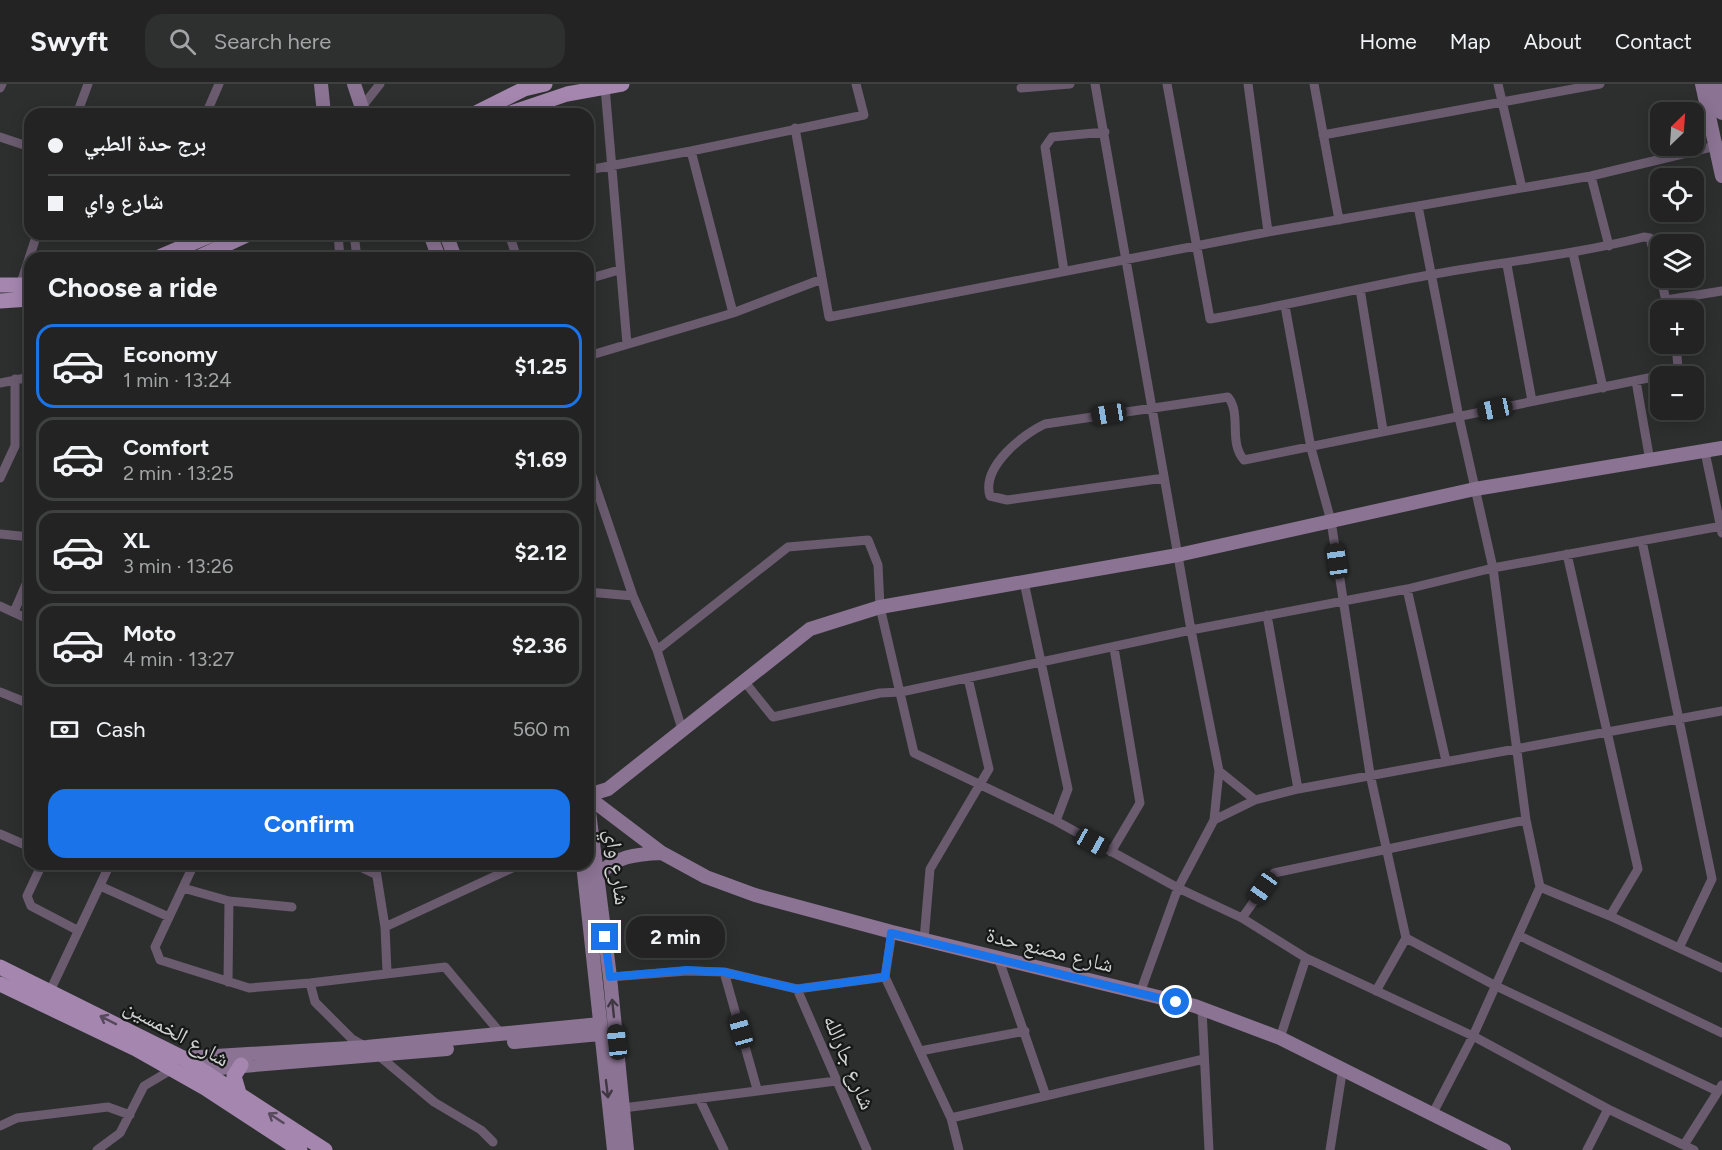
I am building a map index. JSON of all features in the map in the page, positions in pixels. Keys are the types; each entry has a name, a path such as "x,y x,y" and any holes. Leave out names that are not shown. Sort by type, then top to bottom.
{"main road":[{"path":"486,108 525,89 545,84"},
{"path":"526,108 567,94 622,84"},
{"path":"172,252 199,240"},
{"path":"210,252 236,240"},
{"path":"0,285 24,286"},
{"path":"0,301 24,299"},
{"name":"شارع الخمسين","path":"0,967 183,1058 325,1150"},
{"name":"شارع الخمسين","path":"0,984 136,1049 205,1088 300,1150"},
{"path":"239,1093 234,1076 241,1065"}],"street":[{"path":"79,108 88,84"},
{"path":"209,108 219,84"},
{"path":"321,84 323,108"},
{"path":"354,84 361,108"},
{"path":"364,108 380,84"},
{"path":"594,168 691,152 864,115 856,84"},
{"path":"1021,88 1070,84"},
{"path":"1095,84 1191,630 1219,771 1214,820 1178,888 1140,993"},
{"path":"1167,84 1210,319 1285,306 1430,275 1507,265 1610,246 1644,237 1650,238"},
{"path":"1248,84 1268,232"},
{"path":"1314,84 1339,220"},
{"path":"1498,84 1521,188"},
{"path":"1323,135 1600,84"},
{"path":"1702,84 1719,145 1722,176"},
{"path":"1716,84 1722,113"},
{"path":"605,87 627,344"},
{"path":"795,128 829,317 1126,259 1196,248 1268,232 1591,176 1719,145"},
{"path":"1064,271 1045,147 1052,137 1105,132"},
{"path":"0,137 24,145"},
{"path":"691,152 733,313"},
{"path":"1591,176 1610,246"},
{"path":"1418,206 1459,417 1493,568 1526,820 1540,887 1520,936 1473,1036 1433,1113"},
{"path":"1573,253 1603,388"},
{"path":"1507,265 1532,401"},
{"path":"594,277 619,270"},
{"path":"594,354 733,313 822,279"},
{"path":"1663,288 1666,300 1722,291"},
{"path":"1360,289 1383,430"},
{"path":"1285,306 1311,448 1331,521 1370,774 1406,938 1376,991"},
{"path":"1164,478 1007,500 990,496 987,488 993,472 1013,444 1045,424 1228,397 1233,403 1235,448 1244,460 1668,374 1678,368 1677,354"},
{"path":"0,383 24,378"},
{"path":"0,478 15,446 15,379"},
{"path":"1636,381 1650,461"},
{"path":"594,794 608,789 810,629 880,607 1178,555 1475,489 1722,448"},
{"path":"744,681 773,717 880,693 901,692 1114,648 1191,630 1407,589 1493,568 1642,540 1722,528 1705,452"},
{"path":"594,482 633,596 657,650 682,729"},
{"path":"0,534 24,536"},
{"path":"657,650 788,547 868,540 878,565 880,607 914,753 1056,821 1178,888 1242,918 1306,958 1473,1036 1608,1109 1694,1150"},
{"path":"1642,540 1712,879 1679,948"},
{"path":"1567,554 1609,732 1638,869 1610,916"},
{"path":"1024,582 1068,789 1056,821"},
{"path":"14,612 24,589"},
{"path":"1407,589 1446,761"},
{"path":"594,593 633,596"},
{"path":"0,606 24,617"},
{"path":"1267,615 1298,789"},
{"path":"1111,852 1140,803 1114,648"},
{"path":"924,940 930,869 988,769 988,760 968,678"},
{"path":"0,692 24,702"},
{"path":"1214,820 1255,800 1298,789 1722,711"},
{"path":"1219,771 1255,800"},
{"name":"شارع مصنع حدة","path":"594,801 662,853 706,877 755,895 891,933 999,957 1202,1009 1280,1038 1343,1067 1504,1150"},
{"path":"1242,918 1274,873 1526,820"},
{"path":"0,834 24,844"},
{"name":"شارع واي","path":"594,847 610,977 627,1150"},
{"path":"598,876 607,865 624,857 662,853"},
{"path":"39,870 27,896 31,906 77,930"},
{"path":"50,991 107,870"},
{"path":"191,870 155,947 160,960 249,988 445,967 502,1035"},
{"path":"375,870 385,927 387,972"},
{"path":"385,927 503,870"},
{"name":"شارع واي","path":"585,870 614,1150"},
{"path":"100,886 169,917"},
{"path":"1540,887 1610,916 1722,968"},
{"path":"183,888 229,901 292,907"},
{"path":"228,982 229,901"},
{"path":"891,933 885,977 951,1118 959,1150"},
{"path":"1520,936 1722,1033"},
{"path":"1406,938 1496,986 1719,1088 1684,1145"},
{"path":"999,957 1046,1096"},
{"path":"1280,1038 1306,958"},
{"name":"شارع جارالله","path":"610,977 687,970 724,972 797,989 885,977"},
{"path":"724,972 757,1089"},
{"path":"310,983 315,1002 352,1039 379,1056 434,1102 481,1130 493,1142"},
{"name":"شارع جارالله","path":"797,989 867,1150"},
{"path":"1202,1009 1209,1150"},
{"path":"97,1150 120,1133 144,1086 171,1070 183,1058 600,1029"},
{"path":"171,1070 202,1070 241,1065 379,1056 600,1029"},
{"path":"920,1051 1025,1031"},
{"path":"951,1118 1204,1059"},
{"path":"1330,1150 1343,1067"},
{"path":"623,1108 757,1089 836,1081"},
{"path":"699,1098 724,1150"},
{"path":"0,1126 17,1118 108,1107 130,1114"},
{"path":"1587,1150 1608,1109"}],"route":[{"path":"605,937 610,977 687,970 724,972 797,989 885,977 891,933 999,957 1176,1002"}]}
